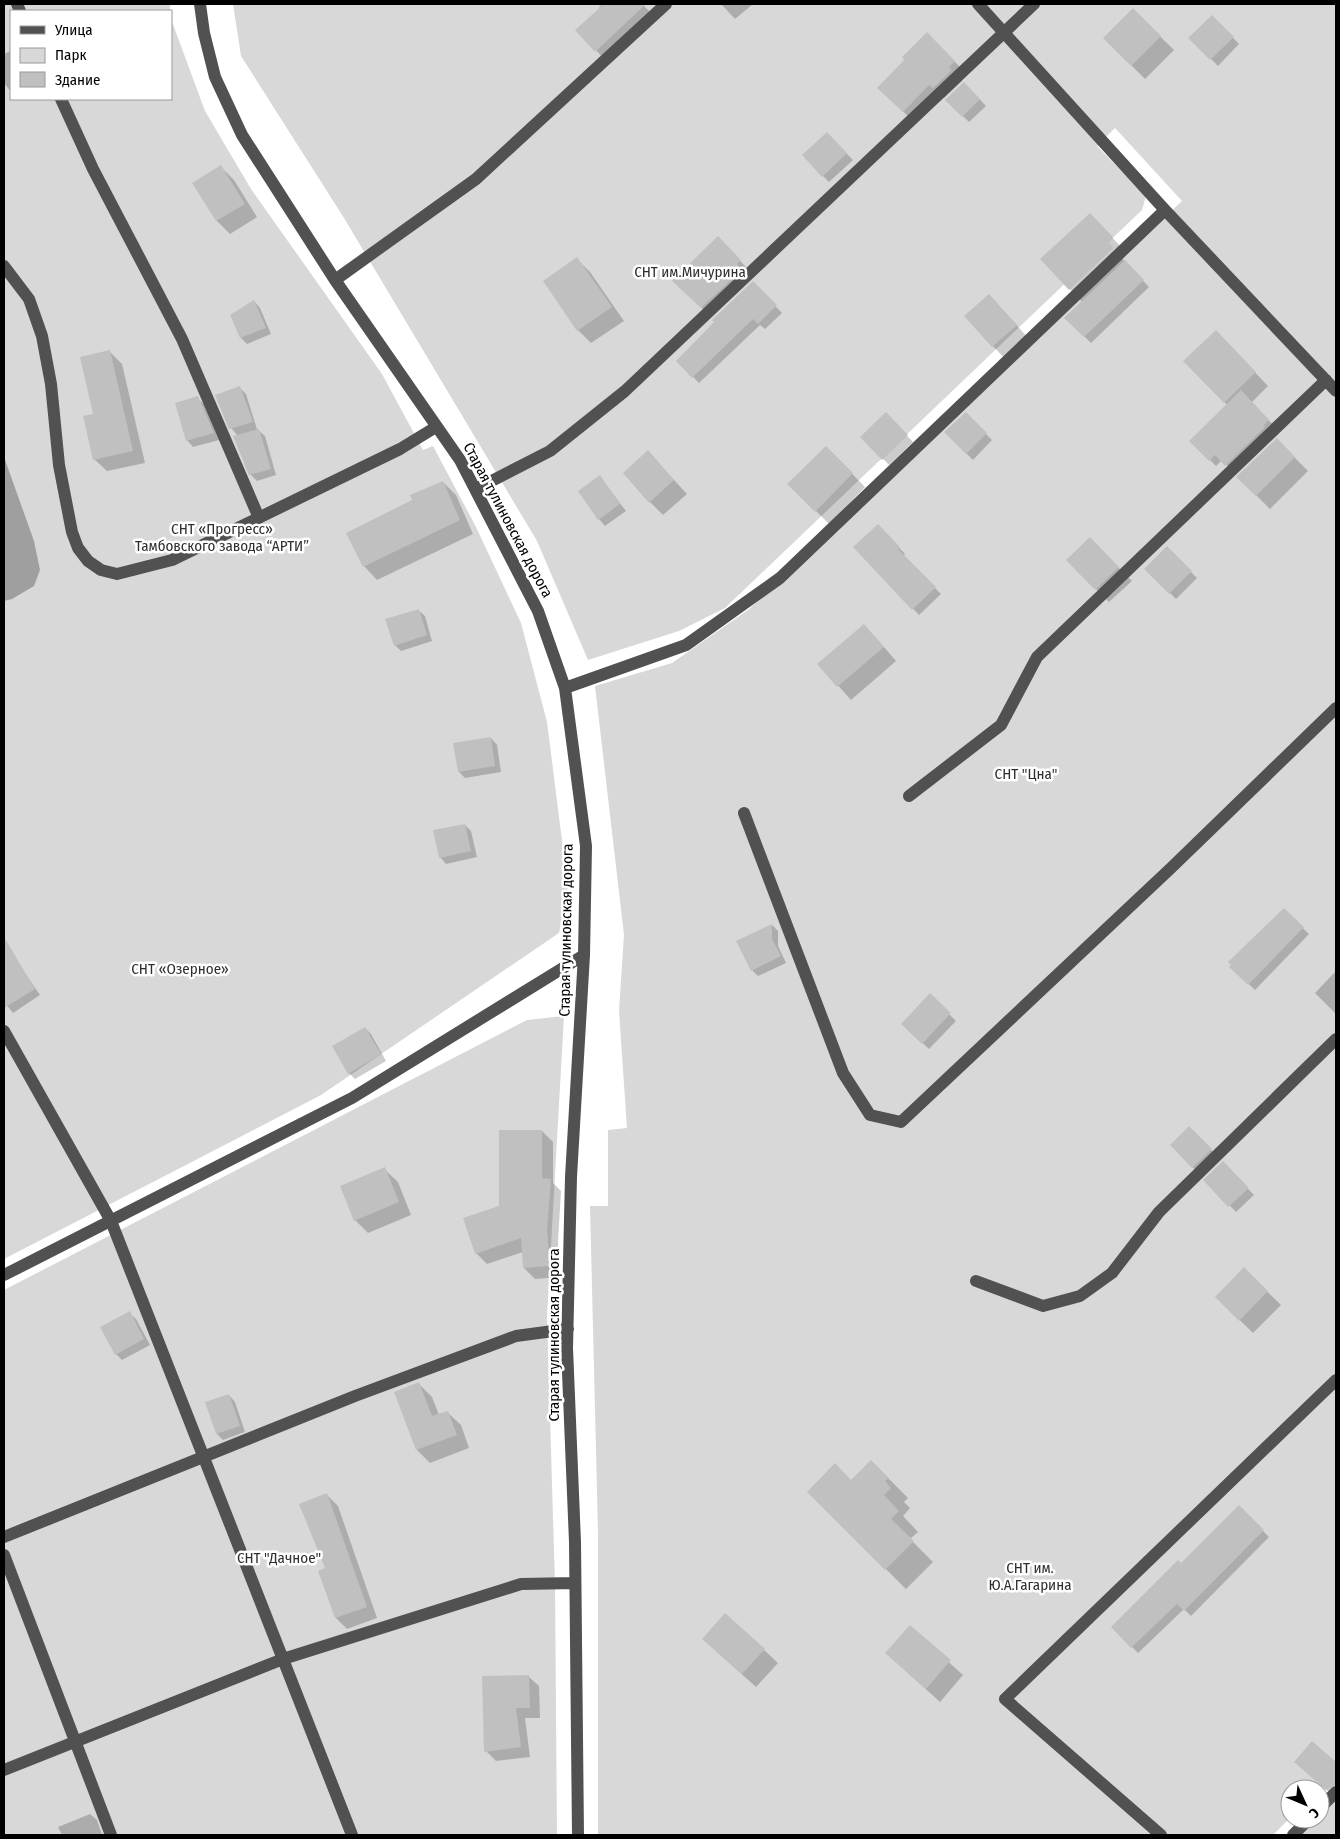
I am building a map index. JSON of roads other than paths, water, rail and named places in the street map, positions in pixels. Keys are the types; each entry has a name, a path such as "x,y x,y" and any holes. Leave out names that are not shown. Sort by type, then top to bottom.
{"street":[{"name":"Старая тулиновская дорога","path":"200,4 204,33 215,77 242,134 335,280 460,460 538,611 565,688 586,846 584,955 571,1177 568,1330 575,1583 578,1835"},
{"path":"335,280 476,179 666,4"},
{"path":"978,4 1164,210 1336,391"},
{"path":"476,489 550,451 625,391 1034,4"},
{"path":"60,100 93,168 182,339 259,518"},
{"path":"565,688 686,645 780,578 1164,210"},
{"path":"4,266 29,299 42,336 51,384 59,465 72,532 78,548 88,561 101,570 117,574 172,560 400,449 436,428"},
{"path":"909,796 1001,725 1037,657 1326,380"},
{"path":"744,813 843,1073 870,1115 901,1122 1171,868 1336,708"},
{"path":"4,1275 352,1098 584,955"},
{"path":"4,1031 110,1222 352,1835"},
{"path":"976,1281 1043,1306 1080,1296 1112,1273 1158,1212 1336,1039"},
{"path":"4,1537 355,1396 516,1336 568,1330"},
{"path":"1161,1835 1005,1698 1336,1380"},
{"path":"4,1555 111,1835"},
{"path":"4,1770 76,1743 283,1659 521,1584 575,1583"}],"park label":[{"name":"СНТ им.Мичурина","path":"690,272"},
{"name":"СНТ «Прогресс» Тамбовского завода “АРТИ”","path":"222,538"},
{"name":"СНТ \"Цна\"","path":"1026,774"},
{"name":"СНТ «Озерное»","path":"180,969"},
{"name":"СНТ \"Дачное\"","path":"279,1558"},
{"name":"СНТ им. Ю.А.Гагарина","path":"1030,1576"}]}
